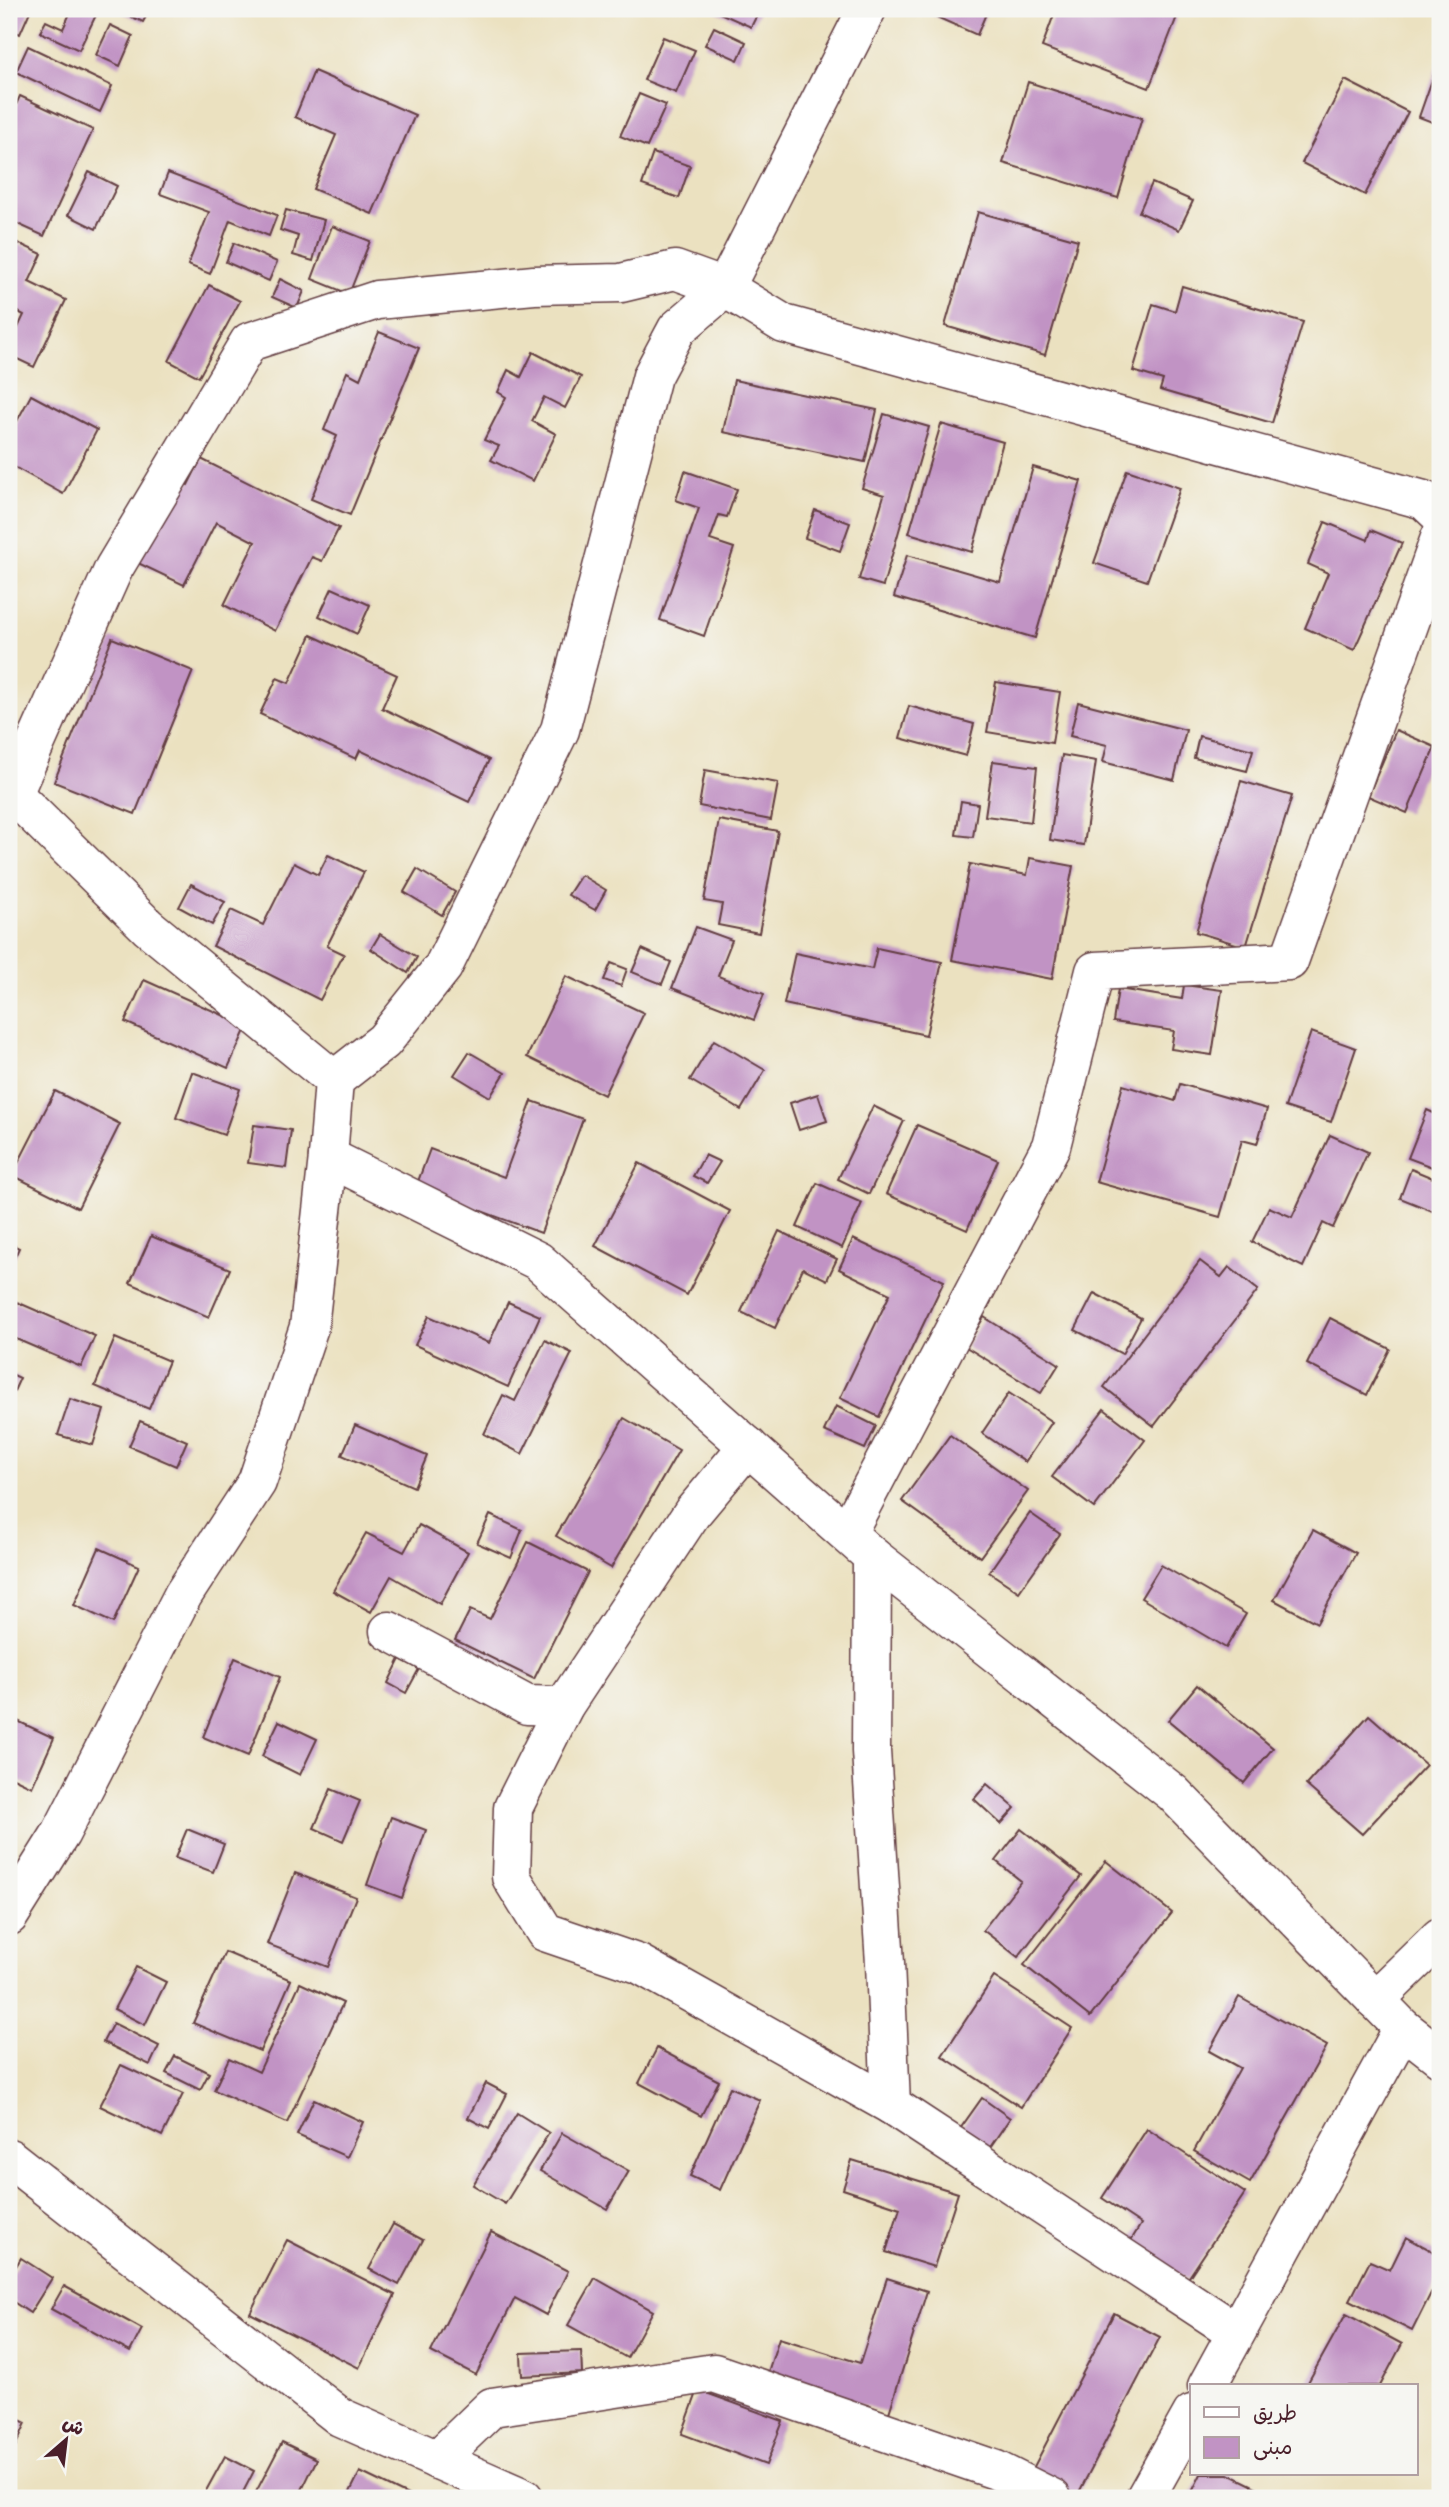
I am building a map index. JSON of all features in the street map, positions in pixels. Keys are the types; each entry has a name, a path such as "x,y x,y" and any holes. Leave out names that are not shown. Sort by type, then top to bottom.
{"street":[{"path":"9,1916 61,1833 183,1595 257,1482 309,1327 334,1080 383,1041 443,967 561,730 652,376 677,329 725,288 867,9"},
{"path":"334,1080 148,927 11,789 114,568 249,342 377,300 534,285 621,283 675,270 725,288 783,324 1424,500 1440,515"},
{"path":"891,2105 886,1962 860,1544 1051,1146 1095,971 1289,961 1440,538"},
{"path":"328,1157 538,1261 860,1544 1173,1793 1403,2028 1440,2057"},
{"path":"748,1446 692,1513 565,1706 513,1808 511,1877 545,1932 639,1964 891,2105 1236,2332"},
{"path":"389,1631 527,1705 565,1706"},
{"path":"1375,2000 1440,1937"},
{"path":"1208,2384 1403,2028"},
{"path":"9,2158 340,2417 524,2498"},
{"path":"437,2460 492,2407 714,2373 996,2470 1052,2498"},
{"path":"1145,2498 1190,2418"}],"building":[{"path":"9,9 31,9 20,34 9,29"},
{"path":"72,9 99,9 79,50 40,32 46,21 63,29"},
{"path":"114,9 150,9 143,22"},
{"path":"711,9 760,9 751,27"},
{"path":"935,9 988,9 977,35 932,15"},
{"path":"1056,9 1180,9 1149,88 1042,47"},
{"path":"110,25 133,36 120,66 96,55"},
{"path":"714,27 746,42 738,60 705,45"},
{"path":"663,37 695,50 676,93 644,80"},
{"path":"28,46 112,86 100,112 16,72"},
{"path":"1440,57 1440,125 1419,117"},
{"path":"314,71 415,115 372,214 313,189 336,135 295,117"},
{"path":"1345,80 1408,112 1365,195 1302,163"},
{"path":"1028,82 1142,118 1118,198 1003,163"},
{"path":"639,94 666,105 647,147 620,136"},
{"path":"20,96 93,130 44,236 9,220 9,120"},
{"path":"653,153 690,166 679,198 642,185"},
{"path":"89,172 117,186 96,229 68,215"},
{"path":"168,173 277,215 269,236 230,220 210,274 188,265 209,212 160,194"},
{"path":"1152,183 1193,201 1179,230 1139,212"},
{"path":"286,210 324,220 313,261 293,255 298,236 280,230"},
{"path":"978,212 1078,240 1045,355 945,326"},
{"path":"332,226 370,241 349,294 312,279"},
{"path":"9,239 42,254 29,282 66,300 34,367 9,355 9,347 24,315 9,307"},
{"path":"234,243 277,262 269,281 226,262"},
{"path":"280,279 304,291 297,308 272,297"},
{"path":"209,285 240,301 199,377 169,361"},
{"path":"1182,286 1303,322 1272,423 1160,390 1163,380 1133,371 1153,304 1175,311"},
{"path":"379,332 419,348 350,515 311,499 337,436 324,430 347,372 360,379"},
{"path":"533,352 581,377 565,408 544,397 532,421 556,434 533,481 491,460 499,446 484,440 506,397 498,392 508,370 521,377"},
{"path":"734,380 877,410 865,462 723,432"},
{"path":"31,395 97,430 63,494 9,464 9,436"},
{"path":"884,414 929,427 883,586 859,579 884,495 862,488"},
{"path":"941,424 1003,442 972,552 909,533"},
{"path":"201,459 339,528 322,561 312,557 275,631 224,605 255,542 216,522 184,585 138,563 179,481 188,485"},
{"path":"1033,467 1081,481 1035,638 894,597 907,555 1000,582"},
{"path":"1127,470 1180,488 1147,581 1094,563"},
{"path":"685,471 737,489 727,517 719,515 710,540 734,548 704,636 660,620 699,508 676,500"},
{"path":"815,510 850,523 840,551 805,538"},
{"path":"1325,522 1368,540 1371,530 1402,543 1354,650 1305,628 1328,573 1308,564"},
{"path":"332,588 370,605 357,634 319,616"},
{"path":"311,635 397,675 382,708 489,760 469,802 360,750 356,759 260,714 277,678 289,683"},
{"path":"112,638 193,671 135,814 54,782"},
{"path":"996,682 1060,692 1052,743 987,732"},
{"path":"1078,702 1186,730 1174,780 1103,762 1107,745 1070,736"},
{"path":"909,706 974,724 966,756 900,738"},
{"path":"1396,730 1435,747 1407,813 1368,796"},
{"path":"1199,736 1253,750 1247,771 1194,758"},
{"path":"1062,755 1096,761 1084,845 1050,840"},
{"path":"993,761 1037,767 1031,822 985,816"},
{"path":"705,770 778,783 771,820 699,806"},
{"path":"1241,781 1292,796 1246,947 1196,932"},
{"path":"961,801 978,804 973,837 956,835"},
{"path":"719,820 778,831 759,933 718,925 722,904 704,901"},
{"path":"328,855 364,872 327,946 344,954 320,1000 213,946 231,910 263,925 294,863 318,875"},
{"path":"1030,858 1073,866 1052,979 952,960 970,864 1027,875"},
{"path":"417,869 455,892 442,915 404,892"},
{"path":"581,875 606,890 595,910 568,895"},
{"path":"191,884 225,902 212,925 179,907"},
{"path":"696,927 732,940 718,976 764,994 754,1020 672,988"},
{"path":"380,934 417,957 408,973 371,949"},
{"path":"877,948 942,962 926,1035 784,1004 795,953 872,969"},
{"path":"642,949 671,962 662,984 632,972"},
{"path":"611,963 627,969 621,986 604,980"},
{"path":"566,976 644,1013 604,1095 527,1057"},
{"path":"144,980 247,1026 228,1068 125,1022"},
{"path":"1184,985 1222,990 1212,1055 1171,1049 1174,1031 1113,1022 1118,989 1182,999"},
{"path":"1311,1032 1356,1048 1331,1122 1285,1107"},
{"path":"714,1040 765,1070 741,1110 690,1080"},
{"path":"469,1052 505,1073 490,1097 454,1075"},
{"path":"192,1072 240,1089 224,1135 176,1118"},
{"path":"1180,1084 1267,1109 1257,1144 1242,1140 1220,1217 1096,1182 1123,1085 1175,1101"},
{"path":"55,1091 120,1124 78,1208 12,1175"},
{"path":"818,1094 827,1121 799,1130 790,1103"},
{"path":"532,1101 583,1119 541,1233 416,1187 430,1149 504,1177"},
{"path":"873,1106 904,1121 869,1194 838,1179"},
{"path":"1427,1110 1440,1116 1440,1170 1408,1158"},
{"path":"254,1125 291,1130 286,1168 248,1163"},
{"path":"917,1125 998,1160 967,1230 886,1194"},
{"path":"1330,1135 1368,1152 1333,1228 1323,1223 1303,1267 1252,1242 1269,1207 1292,1217"},
{"path":"705,1155 720,1162 707,1183 693,1176"},
{"path":"639,1163 730,1211 687,1295 595,1246"},
{"path":"1411,1169 1440,1181 1440,1214 1400,1198"},
{"path":"817,1183 862,1203 842,1248 797,1227"},
{"path":"779,1231 837,1259 827,1280 803,1268 775,1328 741,1312"},
{"path":"151,1236 230,1269 209,1317 130,1283"},
{"path":"853,1239 944,1281 879,1417 840,1398 890,1294 839,1269"},
{"path":"9,1243 19,1248 9,1269"},
{"path":"1200,1261 1221,1277 1229,1267 1258,1290 1154,1426 1104,1387"},
{"path":"1094,1293 1141,1318 1122,1354 1075,1330"},
{"path":"10,1299 95,1336 81,1367 9,1336"},
{"path":"508,1302 540,1316 508,1387 415,1345 429,1316 489,1343"},
{"path":"984,1317 1059,1364 1041,1393 966,1347"},
{"path":"1330,1318 1390,1349 1367,1395 1307,1364"},
{"path":"115,1338 169,1361 149,1409 95,1386"},
{"path":"545,1340 572,1353 522,1454 484,1434 503,1395 515,1401"},
{"path":"9,1373 20,1378 9,1402"},
{"path":"1009,1393 1052,1422 1025,1462 982,1433"},
{"path":"70,1399 104,1410 93,1445 58,1435"},
{"path":"836,1406 876,1426 865,1449 824,1431"},
{"path":"1104,1409 1145,1440 1094,1508 1052,1477"},
{"path":"624,1418 679,1450 611,1568 556,1536"},
{"path":"140,1421 187,1441 176,1466 129,1446"},
{"path":"355,1425 427,1456 414,1487 342,1455"},
{"path":"950,1435 1028,1491 980,1557 902,1501"},
{"path":"1030,1513 1060,1534 1019,1592 989,1572"},
{"path":"490,1515 522,1530 511,1558 477,1543"},
{"path":"419,1525 468,1552 440,1604 391,1576 371,1612 333,1591 366,1533 404,1552"},
{"path":"1313,1530 1356,1553 1317,1623 1274,1600"},
{"path":"528,1542 588,1572 534,1679 455,1640 470,1610 490,1619"},
{"path":"99,1548 139,1566 113,1623 74,1605"},
{"path":"1161,1565 1246,1614 1226,1648 1141,1598"},
{"path":"235,1658 280,1677 248,1756 203,1737"},
{"path":"400,1659 419,1669 406,1693 388,1683"},
{"path":"1197,1685 1273,1748 1244,1783 1168,1720"},
{"path":"1369,1715 1426,1765 1362,1834 1306,1785"},
{"path":"9,1717 54,1738 32,1787 9,1776"},
{"path":"279,1721 317,1739 300,1775 262,1756"},
{"path":"987,1784 1015,1808 1001,1824 974,1799"},
{"path":"331,1789 360,1801 343,1841 314,1828"},
{"path":"391,1817 426,1830 402,1898 367,1885"},
{"path":"187,1829 224,1844 213,1872 175,1858"},
{"path":"1021,1829 1081,1876 1018,1957 983,1930 1021,1881 996,1861"},
{"path":"1106,1861 1172,1913 1090,2017 1024,1965"},
{"path":"295,1873 356,1897 328,1967 267,1944"},
{"path":"225,1952 291,1980 260,2051 193,2023"},
{"path":"136,1967 166,1982 145,2025 114,2009"},
{"path":"994,1977 1072,2028 1021,2107 942,2056"},
{"path":"300,1983 343,2003 287,2123 214,2090 229,2058 259,2072"},
{"path":"1239,1997 1327,2046 1250,2183 1194,2151 1240,2068 1209,2051"},
{"path":"113,2023 159,2046 150,2065 103,2042"},
{"path":"657,2048 719,2081 701,2116 639,2083"},
{"path":"175,2056 209,2073 200,2090 166,2073"},
{"path":"121,2065 183,2094 162,2136 100,2106"},
{"path":"486,2083 507,2094 489,2129 468,2118"},
{"path":"730,2087 760,2100 720,2190 690,2176"},
{"path":"982,2098 1010,2118 984,2156 955,2136"},
{"path":"314,2099 363,2122 347,2157 297,2135"},
{"path":"517,2113 549,2133 505,2204 473,2185"},
{"path":"1147,2129 1245,2193 1187,2280 1130,2242 1141,2224 1102,2198"},
{"path":"562,2133 629,2171 607,2209 540,2171"},
{"path":"852,2160 958,2193 934,2267 886,2252 900,2208 843,2189"},
{"path":"393,2224 423,2240 399,2285 369,2269"},
{"path":"491,2232 568,2271 546,2315 515,2298 476,2375 431,2352"},
{"path":"1406,2237 1440,2255 1440,2275 1412,2331 1350,2300 1370,2261 1390,2270"},
{"path":"287,2240 395,2295 359,2368 250,2313"},
{"path":"21,2258 52,2278 30,2313 9,2299 9,2278"},
{"path":"595,2278 653,2311 627,2358 568,2325"},
{"path":"887,2278 927,2291 889,2413 767,2375 779,2338 860,2363"},
{"path":"64,2286 142,2329 130,2352 51,2309"},
{"path":"1114,2313 1160,2337 1076,2498 1062,2498 1027,2480"},
{"path":"1346,2314 1402,2344 1381,2384 1307,2384"},
{"path":"581,2351 582,2373 522,2376 521,2353"},
{"path":"698,2390 783,2421 766,2465 682,2434"},
{"path":"9,2415 26,2423 9,2460"},
{"path":"282,2442 317,2459 298,2498 268,2498 256,2492"},
{"path":"225,2456 254,2471 240,2498 202,2498"},
{"path":"360,2472 414,2498 347,2498"},
{"path":"1200,2476 1233,2476 1278,2498 1189,2498"}]}
